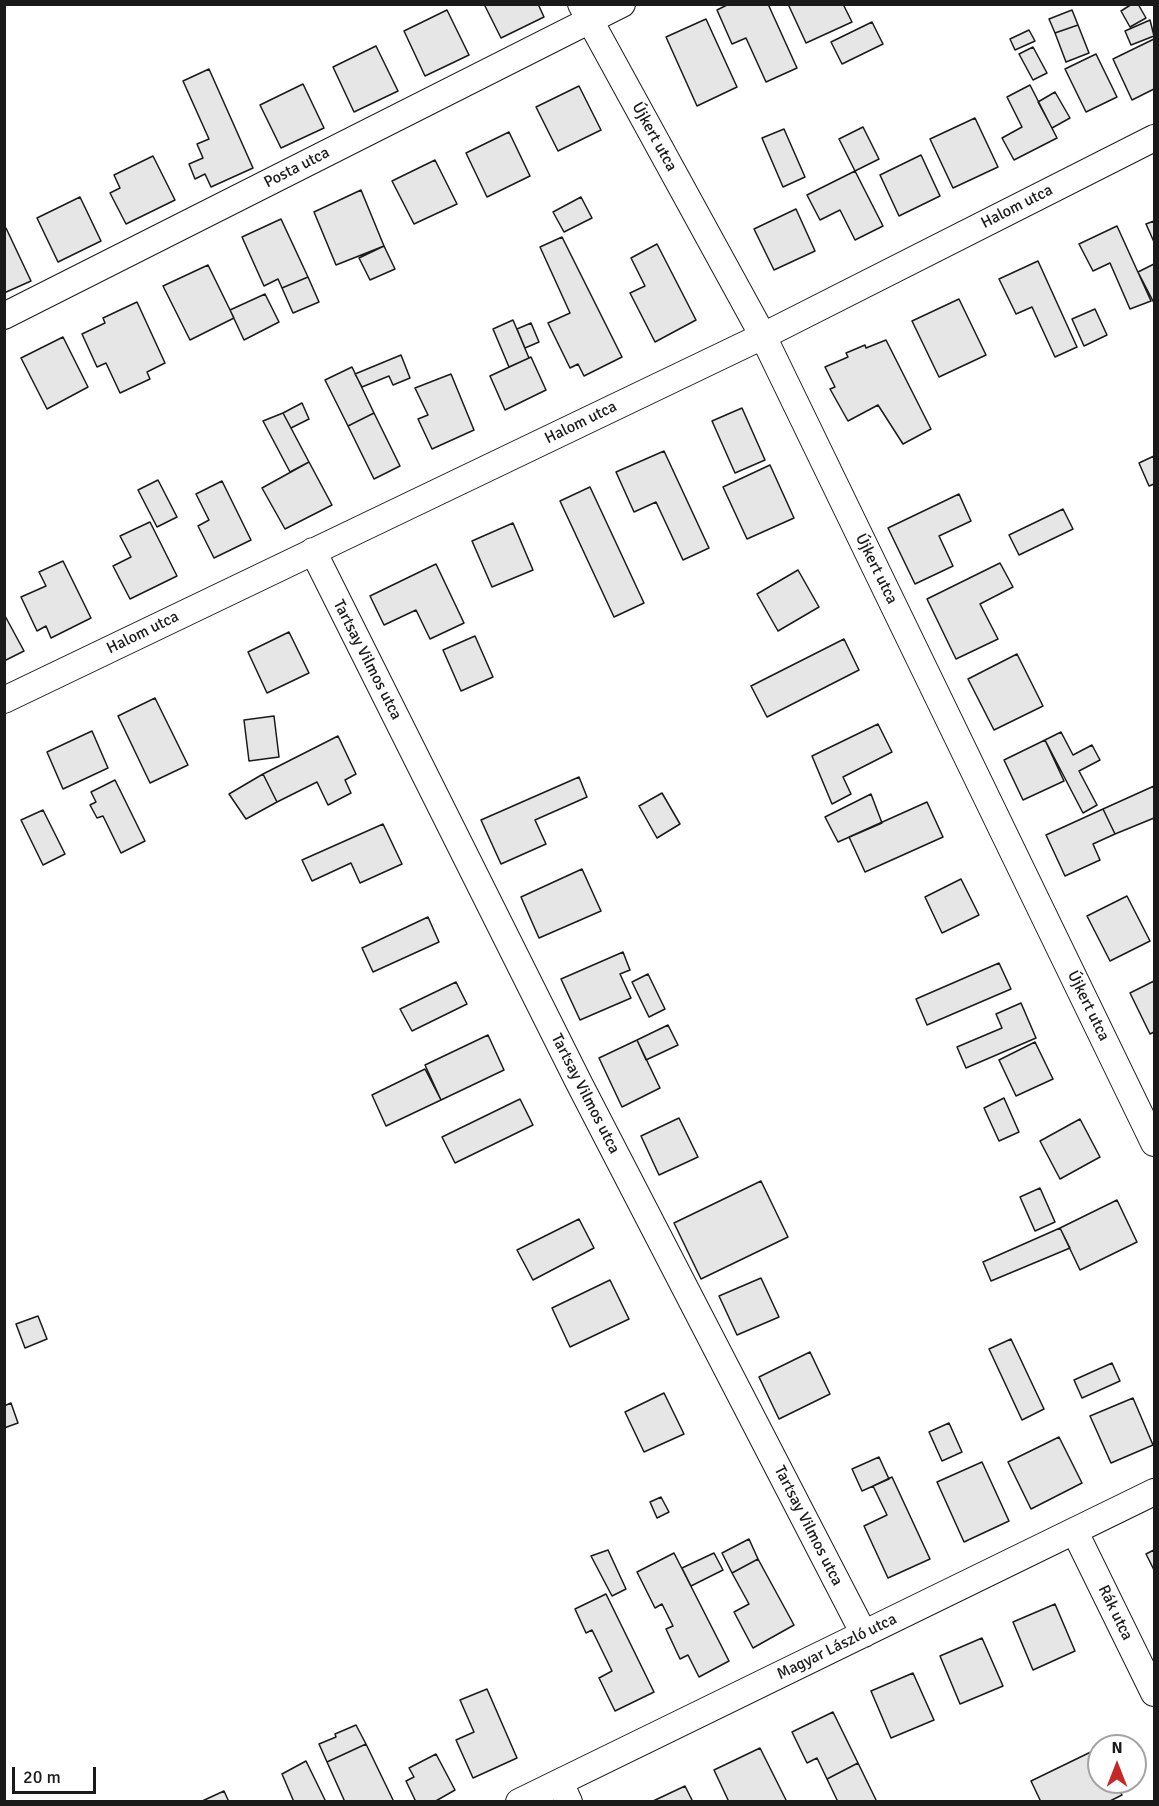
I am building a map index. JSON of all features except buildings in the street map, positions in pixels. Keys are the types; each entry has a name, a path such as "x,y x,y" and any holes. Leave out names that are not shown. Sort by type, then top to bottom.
{"street":[{"name":"Posta utca","path":"4,316 585,13 622,4"},
{"name":"Újkert utca","path":"585,13 763,336 1155,1143"},
{"name":"Halom utca","path":"4,700 763,336 1155,138"},
{"name":"Tartsay Vilmos utca","path":"313,551 584,1094 864,1634"},
{"name":"Magyar László utca","path":"519,1802 565,1792 864,1634 1155,1492"},
{"name":"Rák utca","path":"1075,1532 1155,1694"}]}
